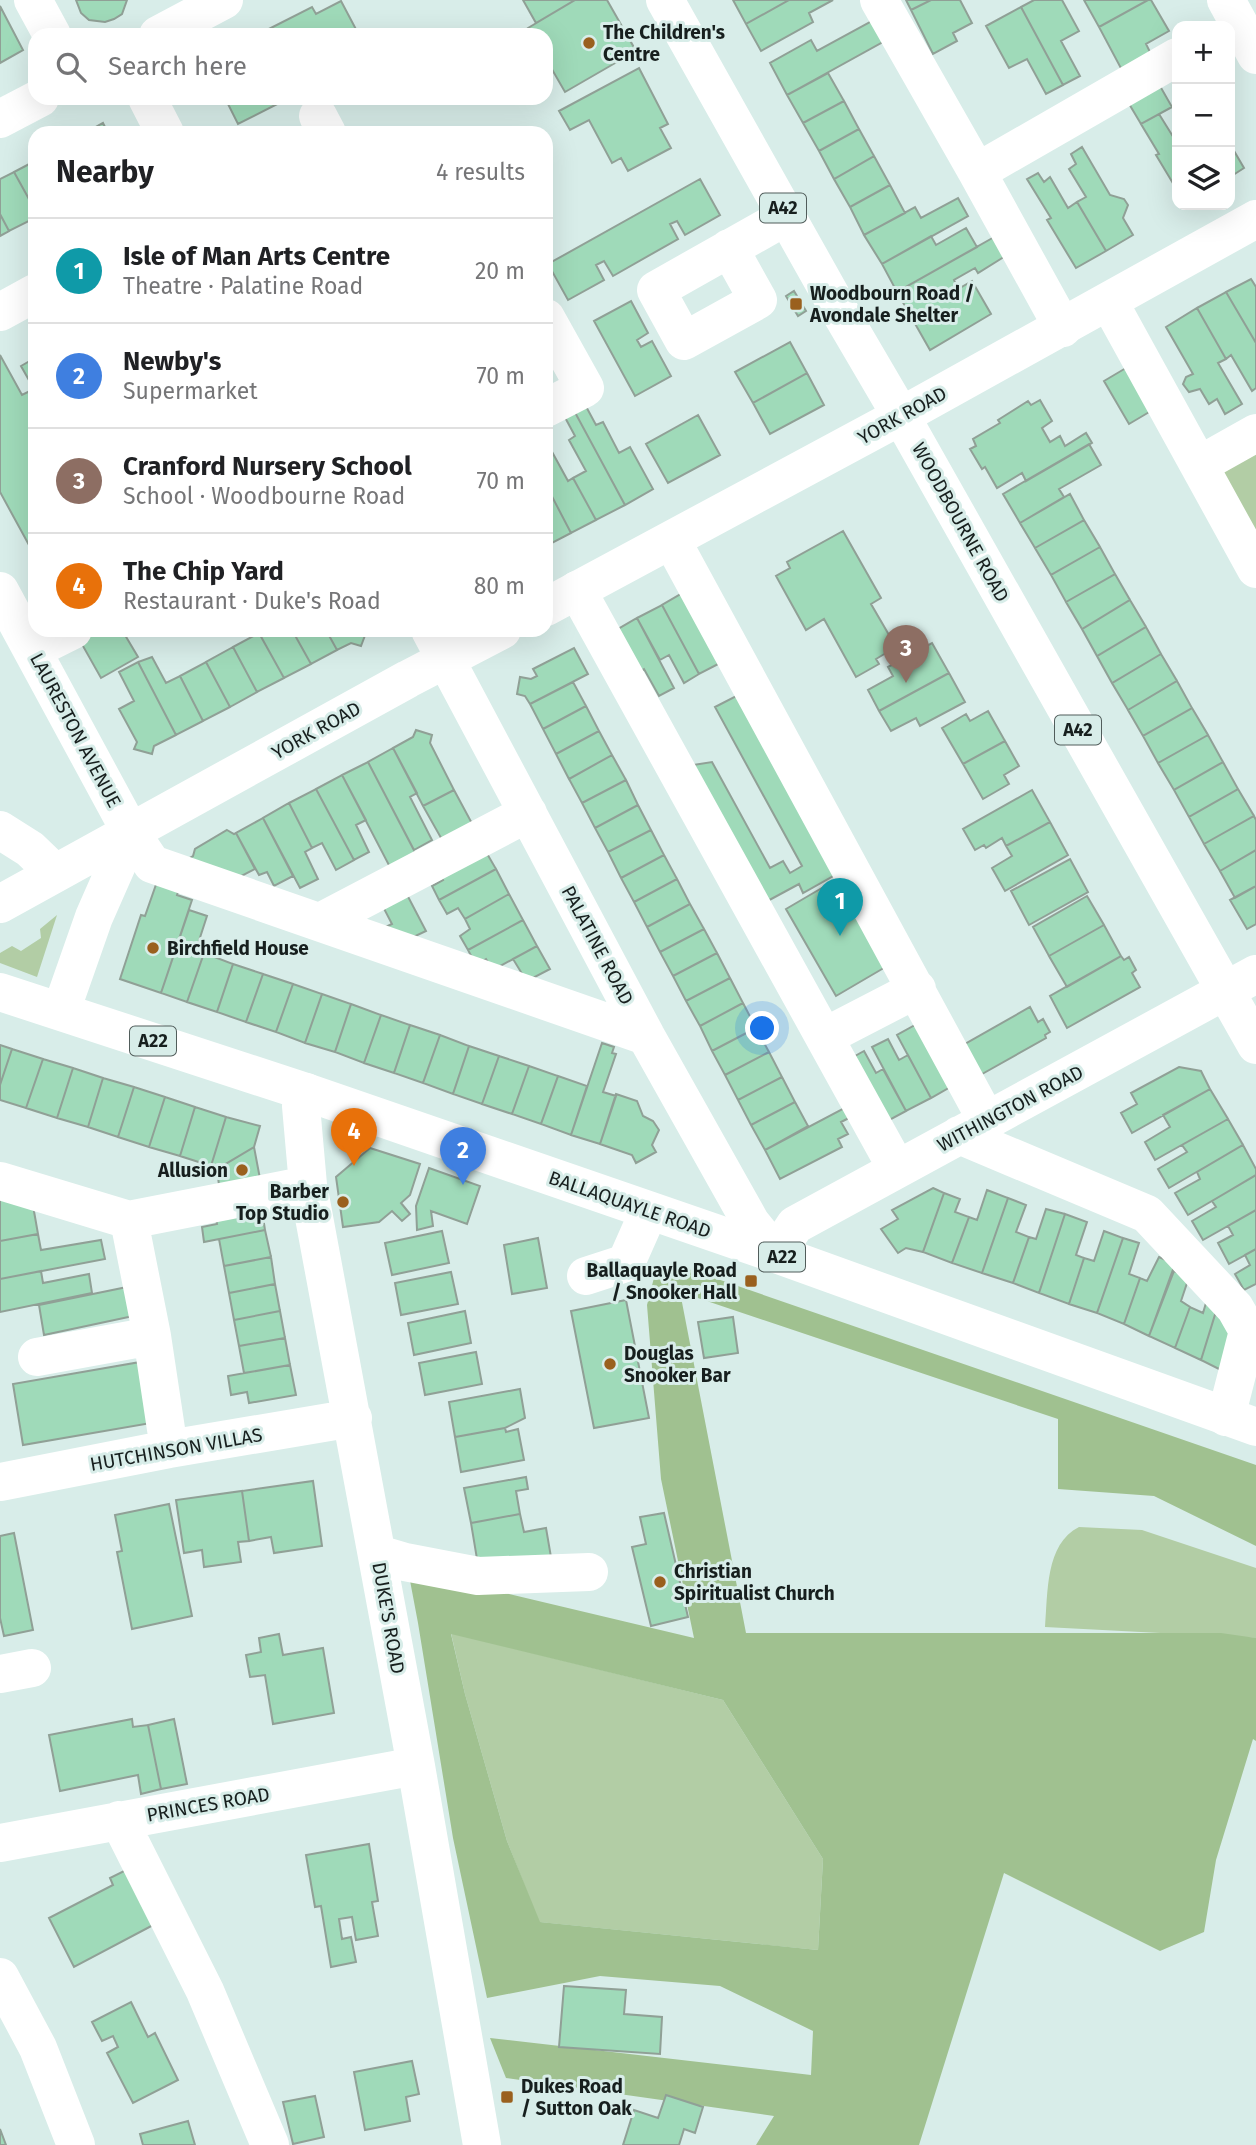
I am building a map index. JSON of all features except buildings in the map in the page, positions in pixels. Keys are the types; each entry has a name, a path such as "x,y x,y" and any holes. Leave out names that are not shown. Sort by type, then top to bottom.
{"main road":[{"path":"33,0 48,28"},
{"path":"171,28 224,0"},
{"name":"WOODBOURNE ROAD","path":"665,0 901,416 1241,982 1256,1045"},
{"path":"879,0 1062,327"},
{"path":"1231,16 1256,55"},
{"path":"977,172 1172,60"},
{"path":"0,119 28,104"},
{"path":"151,105 161,126"},
{"path":"729,247 787,216"},
{"name":"YORK ROAD","path":"561,598 901,416 1256,219"},
{"path":"0,312 28,297"},
{"path":"1110,302 1256,569"},
{"path":"553,330 585,387 553,404"},
{"path":"1199,465 1256,433"},
{"path":"671,541 917,989 973,1128 1147,1214 1235,1308 1248,1331 1241,1422"},
{"name":"LAURESTON AVENUE","path":"0,591 131,833 152,864 646,1035"},
{"path":"561,598 824,1037 897,1168"},
{"path":"33,650 59,637"},
{"name":"YORK ROAD","path":"0,904 131,833 437,645 472,637"},
{"name":"PALATINE ROAD","path":"437,645 646,1035 751,1223 776,1254"},
{"path":"320,922 528,813"},
{"path":"0,830 30,849 55,873"},
{"path":"61,1011 94,917 131,833"},
{"name":"WITHINGTON ROAD","path":"776,1254 794,1225 1241,982"},
{"path":"824,1037 917,989"},
{"name":"BALLAQUAYLE ROAD","path":"0,992 306,1092 776,1254 1241,1422"},
{"name":"DUKE'S ROAD","path":"306,1092 301,1106 308,1185 378,1554 482,2145"},
{"path":"0,1181 129,1220 308,1185"},
{"path":"586,1276 626,1263 649,1211"},
{"path":"129,1220 152,1336 169,1448"},
{"path":"37,1357 152,1336"},
{"name":"HUTCHINSON VILLAS","path":"0,1482 169,1448 353,1418"},
{"path":"378,1554 478,1576 589,1572"},
{"name":"PRINCES ROAD","path":"0,1843 416,1766"},
{"path":"119,1820 205,1991 270,2145"},
{"path":"0,1977 38,2048 76,2145"}],"green space":[{"path":"1256,444 1256,545 1221,480 1225,462"},
{"path":"57,915 37,977 0,963 0,953 12,946 21,951 41,938 40,929"},
{"path":"674,1264 1256,1465 1256,1546 1154,1496 1058,1489 1058,1419 680,1292 746,1633 1221,1633 1256,1638 1256,1741 1253,1739 1216,1860 1204,1932 1160,1951 1004,1873 919,2145 756,2145 774,2116 506,2078 490,2038 811,2075 813,2031 720,1986 600,1976 487,1998 453,1838 408,1570 694,1638 661,1479 647,1305 656,1270","holes":["451,1634 723,1700 823,1859 818,1950 540,1922 507,1841 465,1694"]},
{"path":"1079,1527 1142,1530 1256,1568 1256,1638 1045,1627 1048,1585 1054,1557 1068,1535"},
{"path":"451,1633 723,1700 823,1859 818,1950 539,1922 507,1841 465,1694"}],"place":[{"name":"The Children's Centre","path":"589,43"},
{"name":"Woodbourn Road / Avondale Shelter","path":"796,304"},
{"name":"Cranford Nursery School","path":"906,683"},
{"name":"Isle of Man Arts Centre","path":"840,936"},
{"name":"Birchfield House","path":"153,948"},
{"name":"The Chip Yard","path":"354,1166"},
{"name":"Allusion","path":"242,1170"},
{"name":"Newby's","path":"463,1185"},
{"name":"Barber Top Studio","path":"343,1202"},
{"name":"Ballaquayle Road / Snooker Hall","path":"751,1281"},
{"name":"Douglas Snooker Bar","path":"610,1364"},
{"name":"Christian Spiritualist Church","path":"660,1582"},
{"name":"Dukes Road / Sutton Oak","path":"507,2097"}]}
